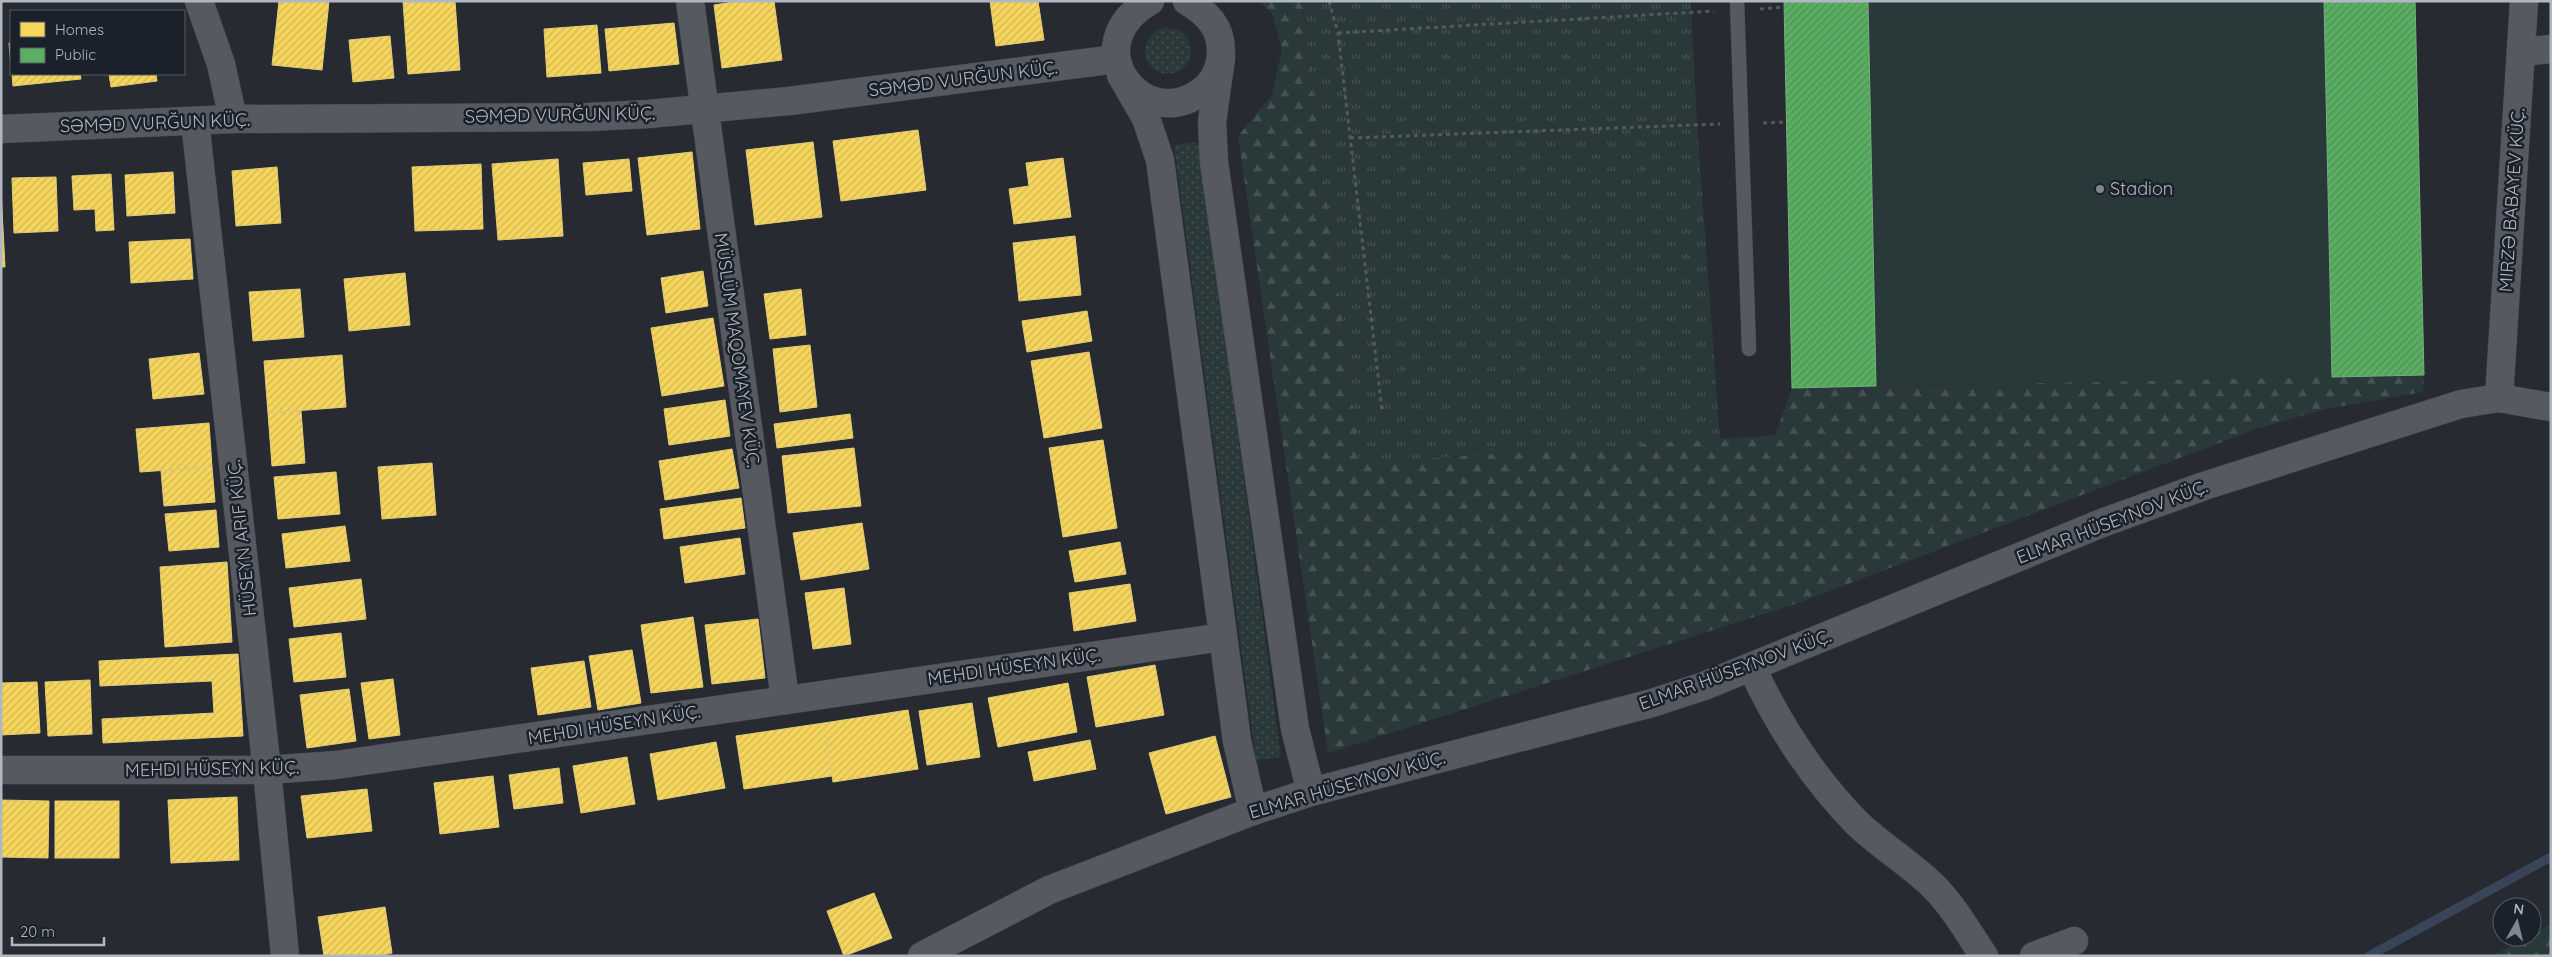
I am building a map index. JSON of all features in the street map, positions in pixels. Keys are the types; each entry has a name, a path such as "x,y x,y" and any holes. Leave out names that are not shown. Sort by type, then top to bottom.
{"street":[{"path":"199,1 221,64 233,119"},
{"name":"MÜSLÜM MAQOMAYEV KÜÇ.","path":"690,1 703,110 786,699"},
{"path":"1123,1 1118,58 1131,88 1145,98 1161,103 1178,103 1193,98 1206,88 1216,74 1221,58"},
{"path":"1150,1 1135,10 1123,24 1118,58 1146,118 1160,160 1223,637 1242,767 1253,811"},
{"path":"1187,1 1209,13 1221,41 1221,58 1212,122 1214,162 1295,729 1311,792"},
{"name":"MIRZƏ BABAYEV KÜÇ.","path":"2499,398 2524,1"},
{"path":"2521,52 2551,49"},
{"name":"SƏMƏD VURĞUN KÜÇ.","path":"1,129 233,119 588,116 703,110 1118,58"},
{"name":"HÜSEYN ARIF KÜÇ.","path":"195,121 267,770 285,956"},
{"name":"ELMAR HÜSEYNOV KÜÇ.","path":"922,956 1049,890 1253,811 1311,792 1652,703 1752,668 2102,523 2195,489 2461,404 2499,398 2551,408"},
{"name":"MEHDI HÜSEYN KÜÇ.","path":"1,770 267,770 336,765 1223,637"},
{"path":"1752,668 1772,711 1787,735 1839,804 1858,824 1937,890 1984,956"},
{"path":"2034,956 2074,941"}],"lane":[{"path":"1737,6 1749,349"}],"path":[{"path":"1329,1 1338,33 1382,410"},
{"path":"1338,33 1737,6 1784,7"},
{"path":"1350,138 1786,122"}],"green space":[{"path":"1258,1 1302,1 1360,463 1775,435 1792,388 2424,375 2423,392 2326,409 2256,429 1798,603 1328,753 1238,136 1272,95 1282,49 1272,13"},
{"path":"1302,1 1691,1 1697,124 1720,439 1360,463"},
{"name":"Stadion","path":"1868,1 2324,1 2332,377 1876,386"},
{"path":"1168,28 1181,32 1187,38 1191,51 1187,64 1181,70 1168,74 1155,70 1149,64 1145,51 1149,38 1155,32"},
{"path":"1199,142 1281,757 1256,760 1174,145"},
{"path":"2551,924 2551,956 2492,956 2509,947 2542,947 2542,929"}],"building: Homes":[{"path":"279,1 329,1 322,70 272,65"},
{"path":"403,1 455,1 460,70 408,74"},
{"path":"740,1 774,1 782,60 722,68 714,5"},
{"path":"990,1 1038,1 1044,40 996,46"},
{"path":"674,23 679,64 609,71 605,29"},
{"path":"597,25 601,73 547,77 544,29"},
{"path":"390,36 394,78 353,82 349,40"},
{"path":"12,75 80,75 81,79 13,86"},
{"path":"109,75 156,75 157,81 111,87"},
{"path":"918,130 926,190 841,201 833,141"},
{"path":"813,142 822,217 755,225 746,150"},
{"path":"692,152 700,229 647,235 638,158"},
{"path":"1063,158 1071,217 1014,224 1009,189 1029,186 1026,163"},
{"path":"558,159 563,236 498,240 492,164"},
{"path":"629,159 632,191 586,195 583,163"},
{"path":"481,164 483,229 415,231 412,167"},
{"path":"277,167 281,223 236,226 232,171"},
{"path":"173,172 175,213 127,216 125,175"},
{"path":"111,174 114,230 96,231 95,209 74,210 72,176"},
{"path":"56,177 58,231 14,233 12,178"},
{"path":"1,191 5,267 1,267"},
{"path":"1075,236 1081,295 1019,301 1013,243"},
{"path":"190,239 193,279 131,283 129,242"},
{"path":"703,271 708,306 666,313 661,278"},
{"path":"405,273 410,325 349,331 344,279"},
{"path":"300,289 304,337 253,341 249,292"},
{"path":"801,289 806,335 770,339 764,294"},
{"path":"1087,311 1092,341 1027,352 1022,321"},
{"path":"713,318 724,386 662,396 651,328"},
{"path":"810,345 817,407 780,412 773,349"},
{"path":"1089,352 1102,428 1044,438 1031,361"},
{"path":"199,353 204,394 153,399 149,359"},
{"path":"342,355 346,407 268,413 264,361"},
{"path":"725,400 730,436 669,445 664,409"},
{"path":"301,411 305,463 272,466 268,413"},
{"path":"850,414 853,438 777,448 774,424"},
{"path":"209,423 212,467 140,472 136,429"},
{"path":"1103,440 1117,528 1063,537 1049,448"},
{"path":"854,448 861,506 788,513 782,456"},
{"path":"732,449 739,488 665,500 659,461"},
{"path":"432,463 436,515 382,519 378,467"},
{"path":"212,467 215,502 164,506 161,471"},
{"path":"336,472 340,514 278,519 274,477"},
{"path":"741,498 745,528 664,539 660,509"},
{"path":"216,510 219,547 169,551 165,514"},
{"path":"862,523 869,569 801,580 793,533"},
{"path":"345,526 350,561 286,568 282,534"},
{"path":"740,538 745,574 685,583 680,547"},
{"path":"1120,542 1126,574 1075,582 1069,551"},
{"path":"227,562 232,642 165,647 160,567"},
{"path":"361,579 366,619 294,627 289,588"},
{"path":"1130,584 1136,621 1074,631 1069,593"},
{"path":"844,588 851,644 813,649 805,593"},
{"path":"693,617 703,687 651,693 641,625"},
{"path":"758,619 765,678 712,684 705,625"},
{"path":"341,633 346,677 294,682 289,639"},
{"path":"632,650 641,703 598,710 589,656"},
{"path":"238,654 243,736 103,743 102,719 214,713 212,681 100,686 99,661"},
{"path":"584,661 591,707 538,715 531,668"},
{"path":"1155,665 1164,715 1096,727 1087,677"},
{"path":"393,679 400,735 369,739 361,683"},
{"path":"90,680 92,734 48,736 45,682"},
{"path":"37,682 40,733 1,735 1,683"},
{"path":"1068,683 1077,732 998,747 988,698"},
{"path":"349,689 356,741 307,748 300,695"},
{"path":"972,703 980,757 927,765 919,711"},
{"path":"908,710 918,769 833,782 824,723"},
{"path":"824,723 832,776 744,789 736,736"},
{"path":"1215,736 1231,797 1166,814 1149,753"},
{"path":"1090,740 1096,769 1034,781 1028,752"},
{"path":"716,742 725,788 658,800 650,754"},
{"path":"627,757 635,804 581,813 573,766"},
{"path":"559,768 563,803 514,809 509,775"},
{"path":"493,776 499,827 440,834 434,783"},
{"path":"367,789 372,831 307,838 301,796"},
{"path":"237,797 239,860 171,863 168,800"},
{"path":"1,800 49,801 48,858 1,857"},
{"path":"55,801 119,801 119,858 55,858"},
{"path":"874,893 892,938 844,956 827,911"},
{"path":"385,907 392,953 377,956 324,956 318,917"}],"building: Public":[{"path":"1784,1 1868,1 1876,386 1792,388"},
{"path":"2324,1 2415,1 2424,375 2332,377"}],"waterway":[{"path":"2369,956 2551,857"}],"place":[{"name":"Stadion","path":"2100,189"}]}
